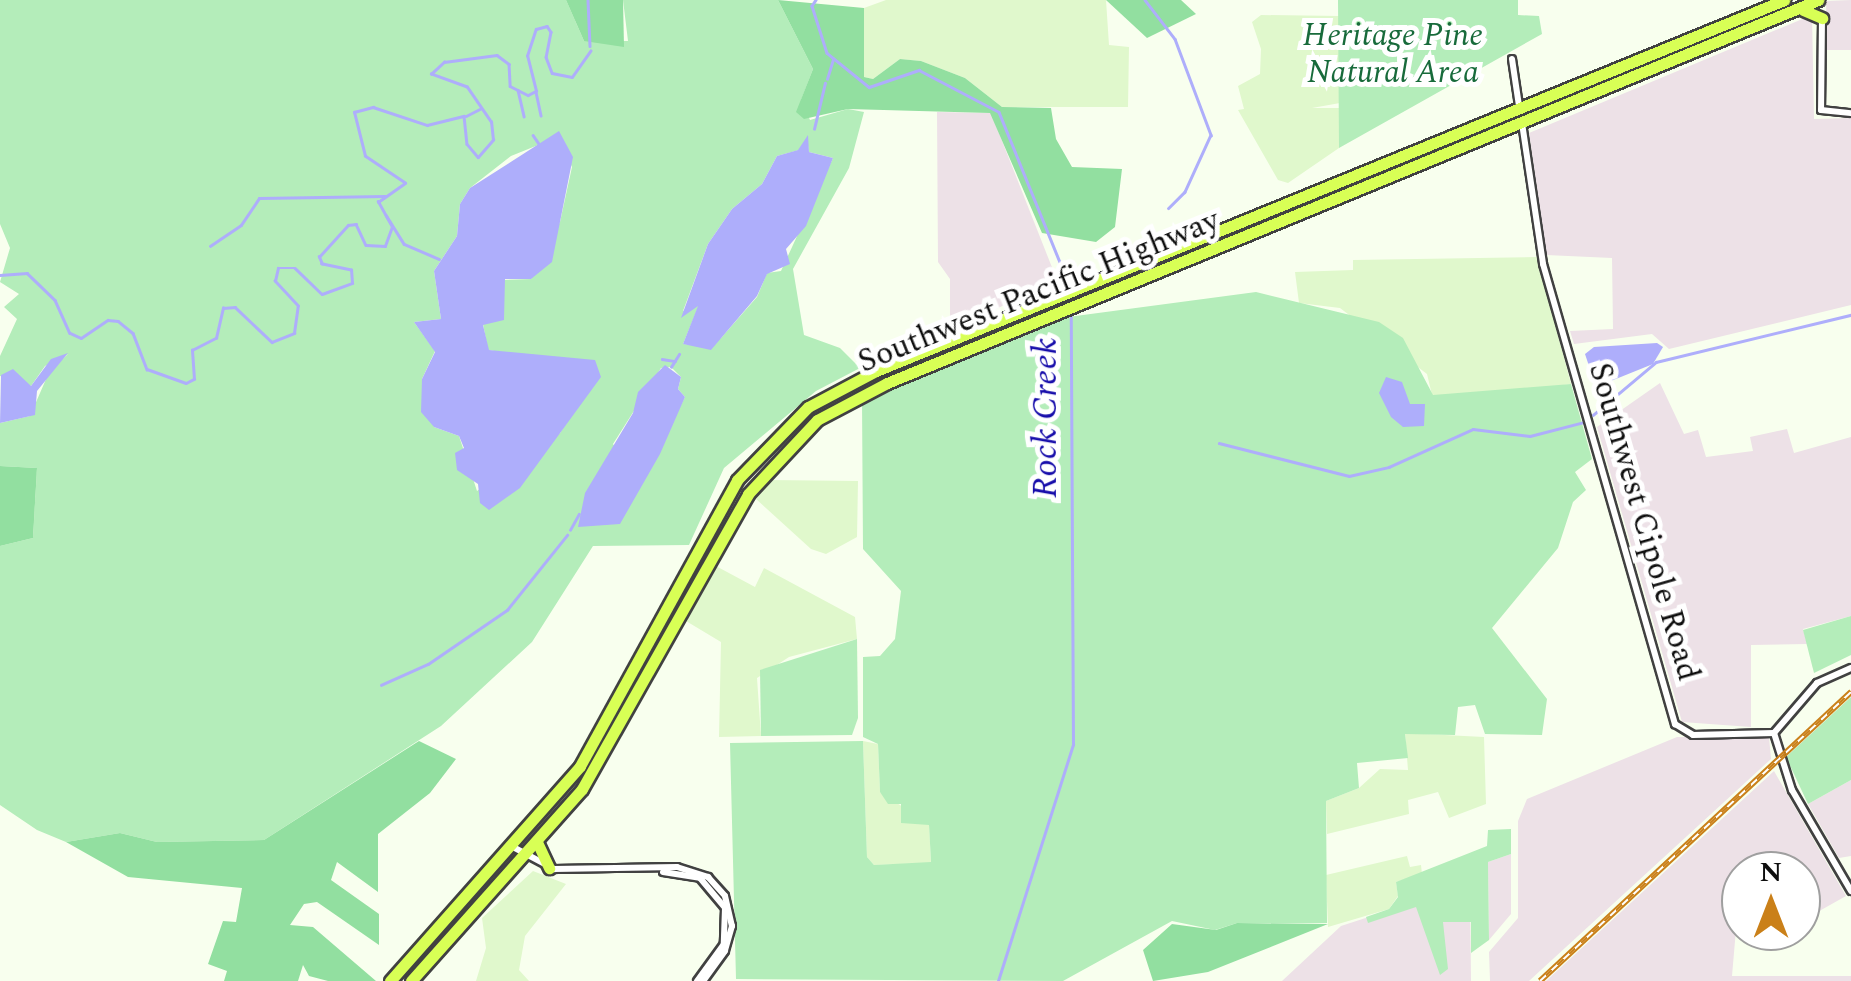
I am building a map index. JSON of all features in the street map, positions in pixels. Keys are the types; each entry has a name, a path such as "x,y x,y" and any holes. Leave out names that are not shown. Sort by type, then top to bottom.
{"highway":[{"name":"Southwest Pacific Highway","path":"390,981 513,846 603,730 745,469 796,416 844,386 952,340 1784,0"},
{"name":"Southwest Pacific Highway","path":"411,981 538,842 617,736 717,546 756,482 805,429 856,396 1821,0"},
{"path":"1821,0 1822,18"},
{"path":"1799,10 1814,10 1822,18"},
{"path":"1700,36 1706,50"},
{"path":"1143,262 1149,276"},
{"path":"952,340 958,354"},
{"path":"704,540 717,546"},
{"path":"603,730 617,736"},
{"path":"538,842 549,868"}],"street":[{"path":"1822,18 1823,112 1851,113"},
{"name":"Southwest Cipole Road","path":"1512,59 1543,264 1675,724 1693,734 1774,734"},
{"path":"1851,668 1820,681 1774,734 1792,790 1851,891"},
{"path":"513,846 549,868 692,870 725,896 730,938 700,981"}],"shaded area":[{"path":"1851,0 1851,50 1827,50 1826,1"},
{"path":"1812,15 1814,119 1851,118 1851,305 1669,349 1652,334 1574,344 1570,331 1613,329 1612,258 1546,255 1529,133"},
{"path":"937,112 991,113 1057,280 950,331 950,279 938,262"},
{"path":"1660,383 1684,434 1698,430 1706,457 1753,451 1750,437 1787,429 1794,453 1851,437 1851,616 1803,629 1807,644 1751,645 1751,727 1682,722 1597,427"},
{"path":"1677,737 1769,737 1771,759 1529,981 1490,981 1489,952 1518,918 1518,821 1527,799"},
{"path":"1774,771 1820,851 1721,851 1721,951 1734,951 1732,976 1851,976 1851,981 1546,981"},
{"path":"1851,780 1851,856 1839,858 1808,804"},
{"path":"1821,853 1846,896 1821,910"},
{"path":"1511,854 1511,914 1489,940 1488,862"},
{"path":"1470,884 1471,981 1282,981 1341,926"}],"green space":[{"path":"0,0 566,0 584,41 628,41 623,0 778,0 813,69 801,100 810,120 848,109 864,112 849,168 793,269 804,335 840,348 860,368 816,391 724,468 689,545 593,546 532,642 441,726 264,840 157,842 120,833 66,842 37,830 0,805 0,546 33,538 37,468 0,466 0,423 30,416 50,370 68,354 45,366 31,386 0,376 0,356 17,319 4,307 19,294 0,282 10,248 0,224","holes":["558,137 572,167 560,222 531,279 503,280 503,317 483,324 488,350 516,354 584,396 560,433 477,491 459,436 434,427 422,379 435,351 414,322 441,319 434,271 457,236 460,204 470,188 511,156","807,138 809,152 833,158 781,271 767,273 757,297 721,338 706,346 683,344 699,305 683,311 708,244 732,209 762,184 777,156 799,150","671,367 681,377 678,389 685,397 640,485 613,444 661,368"]},
{"path":"566,0 623,0 624,47 584,41"},
{"path":"778,0 864,8 864,77 873,79 900,59 921,61 965,78 1002,107 1051,108 1056,139 1072,167 1122,169 1115,227 1096,242 1042,233 990,113 848,109 804,119 796,112 813,69"},
{"path":"886,0 1106,0 1109,45 1129,47 1128,107 1002,107 965,78 921,61 900,59 873,79 864,77 864,8"},
{"path":"1106,0 1181,0 1196,14 1147,38"},
{"name":"Heritage Pine Natural Area","path":"1338,0 1518,0 1518,15 1539,16 1542,34 1339,148"},
{"path":"1261,15 1340,16 1340,103 1312,108 1339,108 1339,148 1288,183 1278,180 1238,110 1244,109 1238,86 1260,74 1261,49 1252,22"},
{"path":"1537,257 1571,384 1485,395 1432,395 1427,374 1340,308 1299,303 1295,272 1353,270 1353,260"},
{"path":"1256,292 1379,322 1403,338 1433,395 1571,384 1592,459 1575,472 1586,490 1573,502 1558,548 1492,628 1547,699 1542,735 1485,734 1475,705 1458,707 1455,735 1405,734 1408,758 1357,763 1359,788 1326,801 1327,923 1237,923 1215,930 1172,921 1063,981 736,979 730,743 863,741 867,857 874,865 931,862 929,825 901,823 901,804 888,804 880,792 878,744 863,737 863,657 880,656 895,639 901,591 863,549 862,401 1068,317"},
{"path":"0,466 37,468 33,538 0,546"},
{"path":"768,480 858,481 857,537 826,554 811,549 756,499"},
{"path":"714,565 755,587 764,568 855,617 857,639 789,657 757,678 761,736 719,737 721,642 686,621"},
{"path":"1851,616 1851,655 1814,673 1803,630"},
{"path":"857,639 858,718 852,735 761,736 760,670"},
{"path":"1851,697 1851,780 1808,804 1786,757"},
{"path":"1405,733 1484,737 1486,804 1449,818 1438,792 1408,800 1409,814 1327,834 1326,801 1359,788 1380,769 1408,770"},
{"path":"419,741 456,759 430,793 378,834 378,892 337,862 331,880 379,914 379,945 317,902 304,904 290,925 313,927 376,981 328,981 309,976 303,965 298,981 224,981 227,971 208,964 223,921 236,922 242,888 128,877 66,842 120,833 157,842 264,840"},
{"path":"863,741 878,744 880,792 929,824 931,863 874,865 867,857"},
{"path":"1511,829 1511,854 1488,862 1489,940 1471,953 1471,922 1443,922 1448,969 1440,975 1416,907 1368,923 1366,917 1389,909 1398,897 1396,882 1487,846 1488,830"},
{"path":"1407,856 1410,867 1421,865 1422,874 1396,882 1398,896 1389,909 1328,927 1326,875"},
{"path":"533,871 566,884 525,936 519,970 529,981 476,981 486,948 482,918"},
{"path":"1237,923 1328,924 1208,972 1153,981 1143,950 1172,924 1216,930"}],"water":[{"path":"559,131 573,157 552,262 531,279 505,279 504,320 483,325 489,350 595,360 601,377 520,488 489,510 480,503 478,484 457,470 455,453 464,448 459,436 434,427 421,412 422,379 435,352 414,322 441,319 434,271 457,236 460,204 470,188"},
{"path":"808,135 809,152 833,158 806,226 786,249 790,264 767,274 757,296 711,350 683,344 698,306 681,318 708,244 732,209 762,184 777,156 798,150"},
{"path":"1657,343 1663,347 1653,364 1596,387 1585,354 1594,347"},
{"path":"68,353 37,391 35,415 0,423 1,375 13,369 31,386 51,359"},
{"path":"665,365 681,377 678,389 685,397 660,454 620,524 578,527 585,493 633,413 638,392"},
{"path":"1386,377 1402,382 1410,404 1425,404 1424,426 1403,427 1391,417 1379,393"}],"waterway":[{"path":"588,0 590,46"},
{"name":"Rock Creek","path":"816,0 812,6 827,53 869,87 919,70 999,112 1070,287"},
{"path":"1145,0 1175,39 1211,135 1185,192 1169,208"},
{"path":"0,275 27,273 55,300 70,333 81,338 108,320 118,321 133,333 147,369 186,383 194,379 192,350 216,338 223,308 235,307 272,342 294,333 298,306 275,281 278,268 295,268 322,294 352,283 351,270 322,264 319,257 348,225 356,224 366,245 385,246 392,227 378,202 405,183 365,156 354,112 373,107 427,125 464,116 467,144 478,157 493,140 491,122 467,87 431,74 444,62 497,55 509,64 510,86 528,95 536,91 527,56 536,29 547,26 551,32 546,57 552,73 572,77 590,51"},
{"path":"827,79 833,59"},
{"path":"814,129 825,83"},
{"path":"518,90 524,116"},
{"path":"536,92 541,115"},
{"path":"466,116 480,109"},
{"path":"533,135 539,144"},
{"path":"210,246 241,225 259,198 385,196"},
{"path":"386,215 404,244 439,259"},
{"name":"Rock Creek","path":"998,981 1073,745 1071,310"},
{"path":"1593,415 1656,362 1851,315"},
{"path":"671,367 679,354"},
{"path":"662,359 675,361"},
{"path":"1219,443 1349,476 1389,467 1473,429 1530,436 1584,422"},
{"path":"570,530 579,514"},
{"path":"381,685 428,664 507,610 567,535"}],"railway":[{"path":"1540,981 1851,692"}]}
